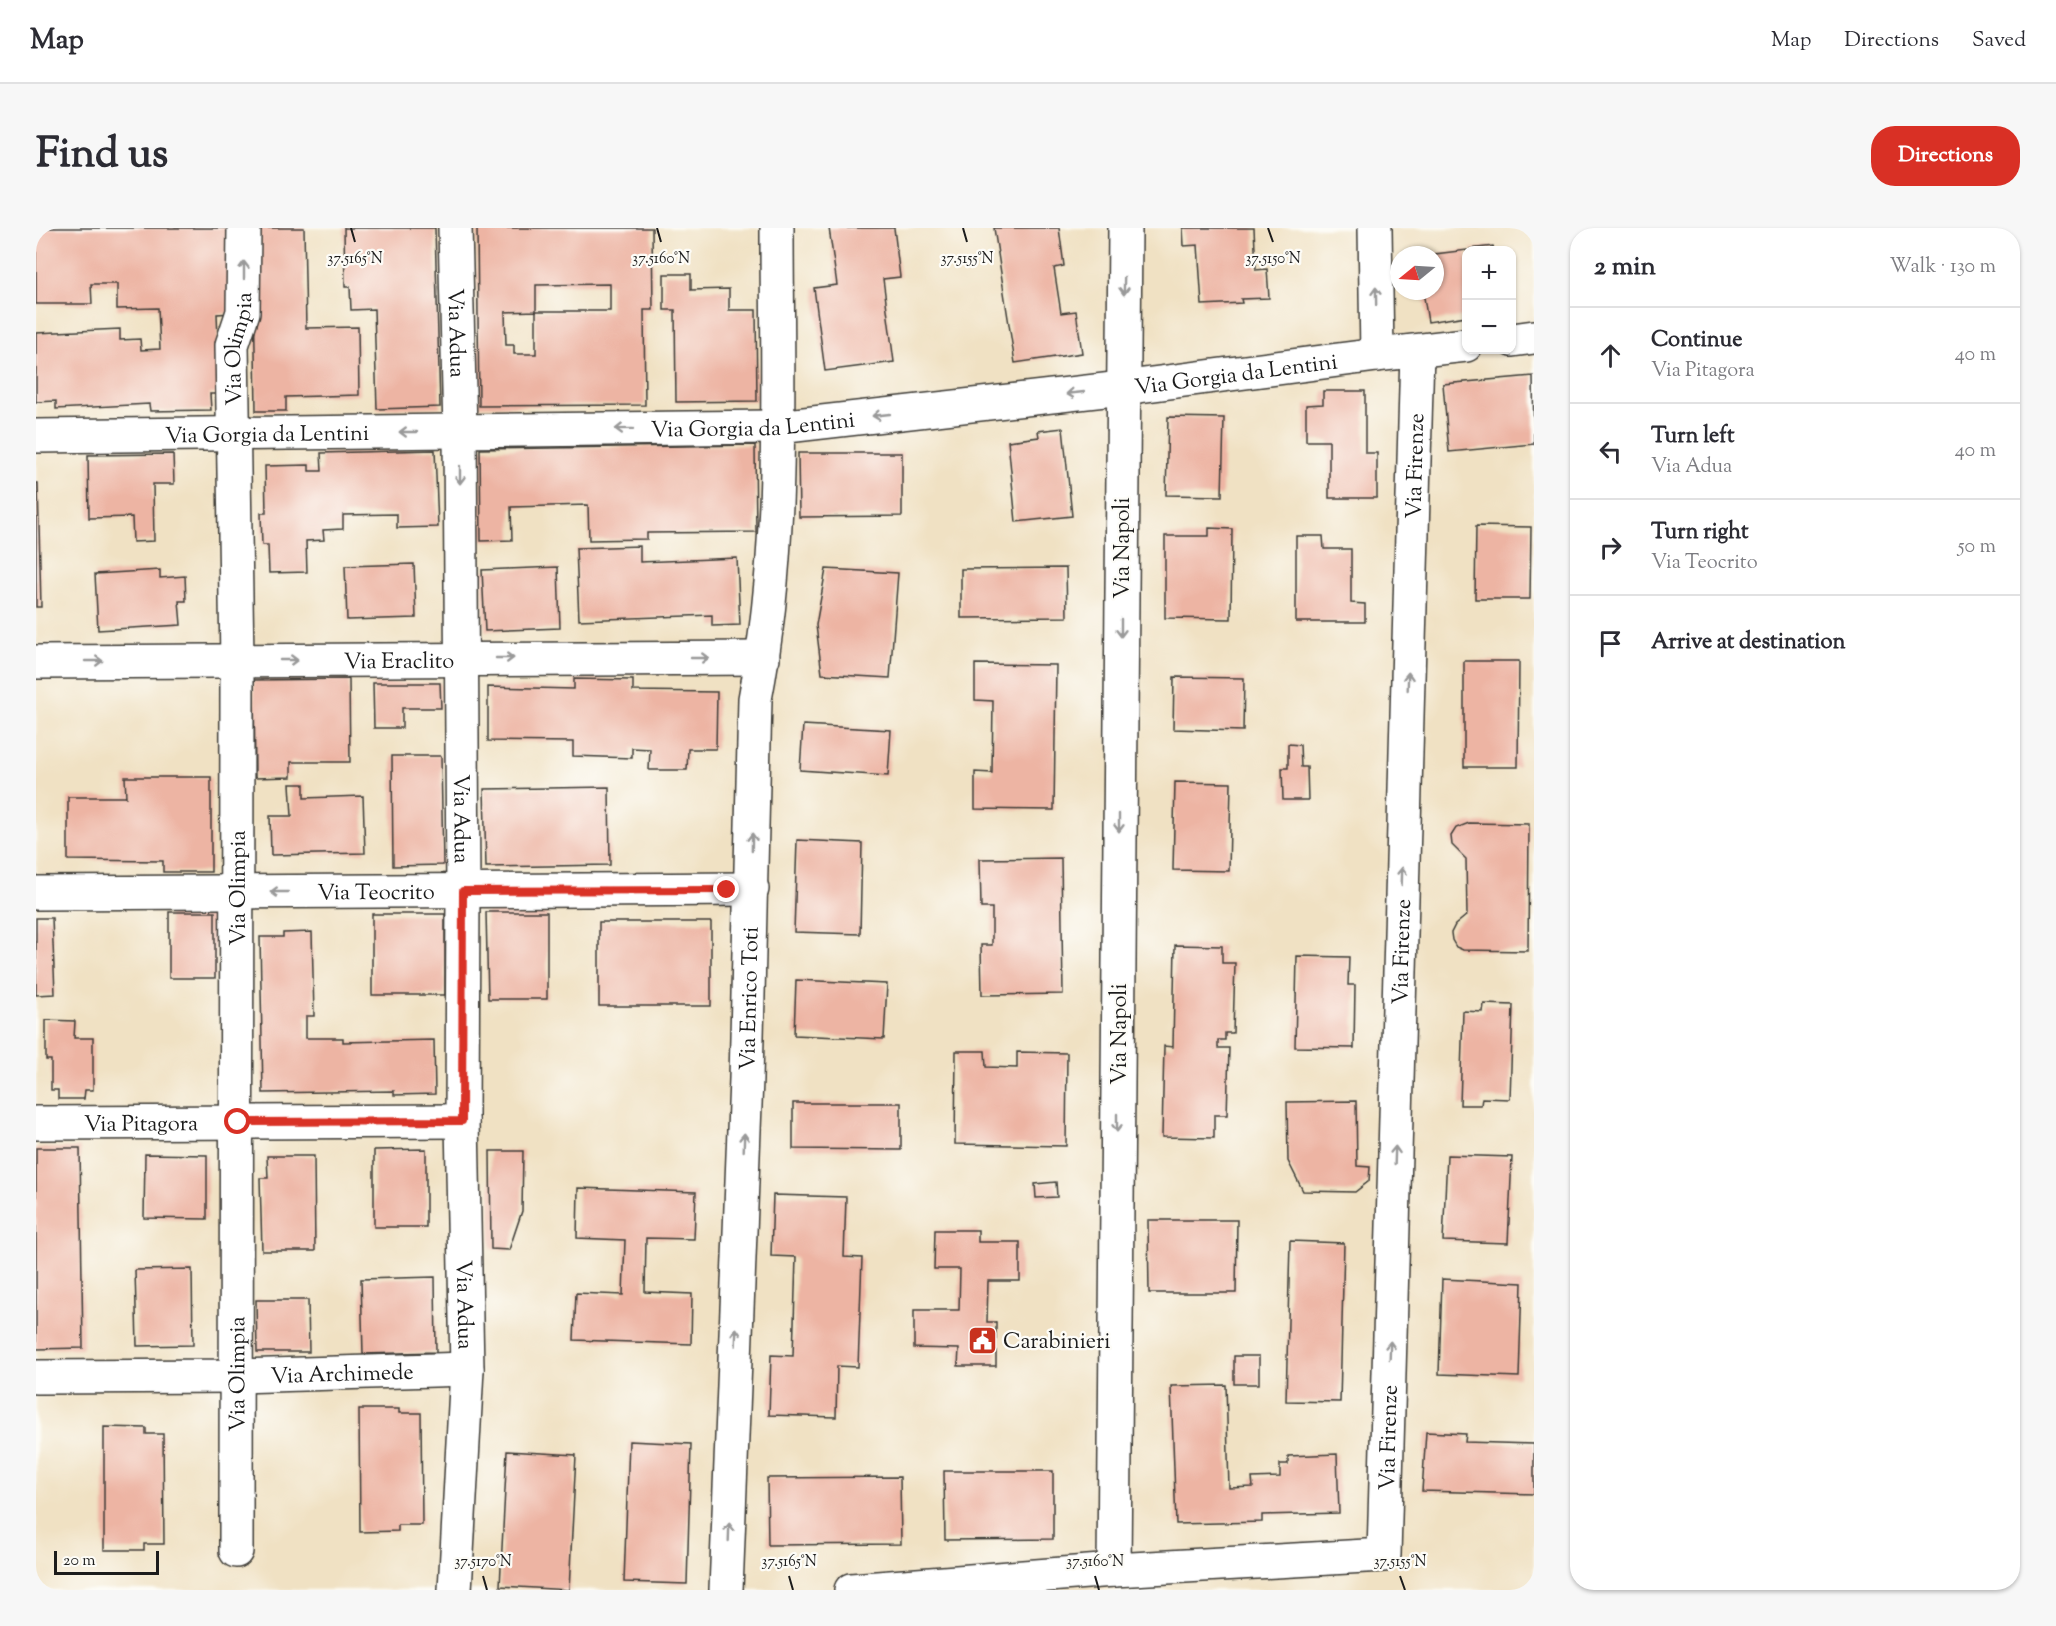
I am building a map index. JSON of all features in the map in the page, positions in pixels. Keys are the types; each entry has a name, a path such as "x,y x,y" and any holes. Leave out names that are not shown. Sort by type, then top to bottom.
{"street":[{"name":"Via Olimpia","path":"236,1551 237,660 232,345 243,312 244,228"},
{"name":"Via Adua","path":"455,228 460,431 462,1121 467,1369 455,1590"},
{"name":"Via Enrico Toti","path":"726,1590 752,889 755,699 763,658 774,553 777,427 777,228"},
{"name":"Via Napoli","path":"1114,1570 1125,228"},
{"path":"1375,228 1377,355"},
{"path":"1516,340 1534,338"},
{"name":"Via Gorgia da Lentini","path":"36,436 777,427 1122,388 1462,346"},
{"name":"Via Firenze","path":"1114,1570 1384,1555 1417,351"},
{"name":"Via Eraclito","path":"36,662 763,658"},
{"name":"Via Teocrito","path":"36,893 752,889"},
{"name":"Via Pitagora","path":"36,1123 462,1121"},
{"name":"Via Archimede","path":"36,1377 237,1376 467,1369"},
{"path":"851,1590 1114,1570"}],"building":[{"path":"36,228 231,228 233,313 217,314 220,394 210,394 211,410 150,411 149,404 56,409 56,401 36,402 36,333 120,329 120,340 140,339 141,350 160,349 158,308 117,309 117,284 91,284 92,304 36,304"},
{"path":"253,228 304,228 306,328 358,327 359,395 286,397 286,411 256,411"},
{"path":"344,228 435,228 440,407 377,409 374,309 351,310 350,287 345,287"},
{"path":"477,228 652,228 653,310 644,310 645,405 479,406","holes":["610,284 610,311 536,311 536,285","536,311 536,354 514,354 514,345 506,345 505,312"]},
{"path":"829,228 894,228 900,277 883,279 894,362 825,371 814,288 837,285"},
{"path":"994,228 1059,228 1064,266 1054,268 1061,313 1076,311 1082,353 1015,363"},
{"path":"1183,228 1254,228 1256,270 1267,269 1269,298 1241,299 1242,303 1202,305 1198,245 1184,246"},
{"path":"1462,251 1462,317 1428,322 1424,300 1444,300 1444,253"},
{"path":"664,274 691,274 691,290 729,289 729,310 756,310 757,401 676,402 675,310 664,310"},
{"path":"1533,376 1534,444 1449,452 1443,384"},
{"path":"1323,391 1365,391 1365,453 1377,453 1377,498 1329,498 1329,441 1306,441 1306,405 1323,404"},
{"path":"1168,417 1224,418 1222,496 1166,495"},
{"path":"1063,428 1072,516 1016,522 1008,441 1039,437 1038,431"},
{"path":"755,445 756,532 647,533 647,539 589,540 588,505 511,507 512,540 481,541 480,449"},
{"path":"435,450 438,527 397,528 397,514 343,515 343,529 323,530 324,540 306,541 307,572 269,573 268,545 262,545 261,513 266,513 265,466 309,465 309,471 322,471 321,453"},
{"path":"798,453 902,453 902,516 799,517"},
{"path":"173,454 174,484 153,484 154,541 133,542 132,517 89,518 88,455"},
{"path":"36,483 38,483 41,607 36,607"},
{"path":"1476,526 1531,527 1530,599 1475,599"},
{"path":"1209,528 1232,529 1231,619 1165,618 1165,536 1209,536"},
{"path":"1296,536 1323,536 1324,549 1351,549 1351,603 1365,604 1365,622 1296,622"},
{"path":"640,546 640,562 737,558 740,625 712,626 712,615 579,620 576,548"},
{"path":"414,564 416,618 347,620 345,566"},
{"path":"558,567 560,628 485,631 482,570"},
{"path":"1066,568 1067,617 961,618 961,569"},
{"path":"826,569 898,573 890,678 822,674 816,625"},
{"path":"160,570 160,578 185,576 186,601 179,601 181,625 98,630 95,574"},
{"path":"1464,661 1519,661 1518,767 1464,767"},
{"path":"975,664 1056,665 1054,810 975,809 975,772 992,773 993,701 975,700"},
{"path":"1174,677 1244,678 1243,731 1173,729"},
{"path":"349,679 350,762 291,762 291,777 255,778 254,680"},
{"path":"574,679 633,680 633,691 717,692 716,749 688,749 687,770 649,770 650,749 632,748 632,758 573,756 573,742 488,741 488,687 574,689"},
{"path":"373,683 440,683 441,708 402,708 402,728 374,728"},
{"path":"803,725 891,730 888,776 800,770"},
{"path":"1288,744 1300,745 1301,767 1307,767 1308,800 1283,800 1282,768 1288,768"},
{"path":"392,756 441,756 443,865 393,866"},
{"path":"125,777 211,777 211,872 163,872 163,861 68,860 68,797 126,797"},
{"path":"1175,782 1231,783 1229,871 1173,870"},
{"path":"290,784 304,784 304,798 363,796 365,853 271,855 270,816 292,816"},
{"path":"609,787 610,865 486,867 484,789"},
{"path":"1469,823 1529,824 1528,951 1463,950 1456,947 1452,940 1451,933 1455,925 1467,915 1466,859 1452,845 1451,836 1456,828"},
{"path":"797,840 862,843 860,934 794,932"},
{"path":"1061,858 1063,994 982,995 981,945 992,945 992,908 981,908 980,859"},
{"path":"169,912 215,912 215,978 169,978"},
{"path":"486,912 547,912 547,999 488,999"},
{"path":"372,914 445,914 445,995 372,995"},
{"path":"36,918 52,918 55,994 36,995"},
{"path":"599,922 711,922 711,1006 599,1006"},
{"path":"312,932 314,1016 306,1016 306,1038 343,1038 343,1042 434,1040 435,1094 394,1095 394,1091 263,1093 260,937 283,937 283,933"},
{"path":"1175,945 1222,946 1222,963 1235,963 1233,1033 1225,1033 1225,1040 1218,1040 1218,1048 1229,1048 1227,1115 1214,1115 1214,1138 1162,1137 1164,1046 1173,1047"},
{"path":"1297,956 1349,957 1348,985 1355,985 1354,1048 1295,1047"},
{"path":"796,980 887,984 884,1039 794,1035"},
{"path":"1484,1004 1513,1005 1510,1099 1482,1098 1481,1105 1460,1105 1463,1011 1483,1012"},
{"path":"46,1020 75,1021 74,1038 93,1038 93,1090 85,1090 84,1099 58,1099 58,1090 51,1090 51,1060 46,1060"},
{"path":"956,1051 985,1051 986,1067 1017,1068 1017,1052 1067,1053 1066,1146 955,1144"},
{"path":"1356,1101 1357,1166 1370,1167 1369,1181 1355,1192 1303,1191 1288,1161 1287,1102"},
{"path":"793,1103 901,1103 901,1150 793,1149"},
{"path":"36,1148 80,1148 83,1348 36,1349"},
{"path":"426,1149 426,1227 374,1227 374,1150"},
{"path":"490,1151 523,1151 522,1211 509,1250 491,1249"},
{"path":"145,1154 207,1155 207,1219 144,1218"},
{"path":"1447,1155 1512,1157 1508,1243 1443,1241"},
{"path":"267,1156 314,1156 315,1251 262,1251 260,1178 268,1178"},
{"path":"1056,1182 1057,1197 1036,1198 1035,1184"},
{"path":"578,1188 696,1192 694,1239 646,1238 645,1292 692,1294 691,1344 574,1340 576,1293 623,1295 625,1240 577,1238"},
{"path":"773,1195 846,1197 844,1257 862,1258 858,1367 837,1366 836,1417 769,1415 771,1355 793,1356 796,1257 771,1256"},
{"path":"1148,1220 1237,1220 1236,1293 1149,1293"},
{"path":"935,1230 978,1230 978,1242 1020,1242 1020,1281 988,1281 987,1322 996,1322 996,1366 958,1366 959,1349 914,1348 914,1310 959,1310 960,1269 934,1269"},
{"path":"1290,1241 1344,1243 1340,1402 1286,1401"},
{"path":"192,1269 193,1345 137,1346 135,1270"},
{"path":"435,1277 436,1352 363,1354 361,1279"},
{"path":"1442,1279 1522,1283 1519,1377 1439,1374"},
{"path":"256,1300 308,1300 309,1352 257,1352"},
{"path":"1234,1356 1259,1356 1259,1384 1234,1384"},
{"path":"1226,1385 1229,1488 1253,1487 1252,1478 1280,1477 1280,1464 1288,1464 1288,1456 1337,1454 1339,1513 1262,1515 1262,1522 1176,1524 1171,1386"},
{"path":"359,1409 399,1409 399,1413 421,1413 422,1525 398,1525 398,1531 360,1532"},
{"path":"104,1427 146,1428 146,1434 163,1434 164,1544 144,1544 144,1550 104,1550"},
{"path":"1426,1432 1466,1434 1465,1442 1534,1444 1534,1494 1422,1491"},
{"path":"629,1441 691,1444 687,1584 624,1582"},
{"path":"507,1451 576,1455 569,1590 500,1586"},
{"path":"944,1471 1053,1471 1053,1539 945,1540"},
{"path":"900,1477 901,1544 768,1545 767,1478"}],"place":[{"name":"Carabinieri","path":"982,1340"}],"route":[{"path":"238,1122 462,1121 463,891 727,890"}]}
